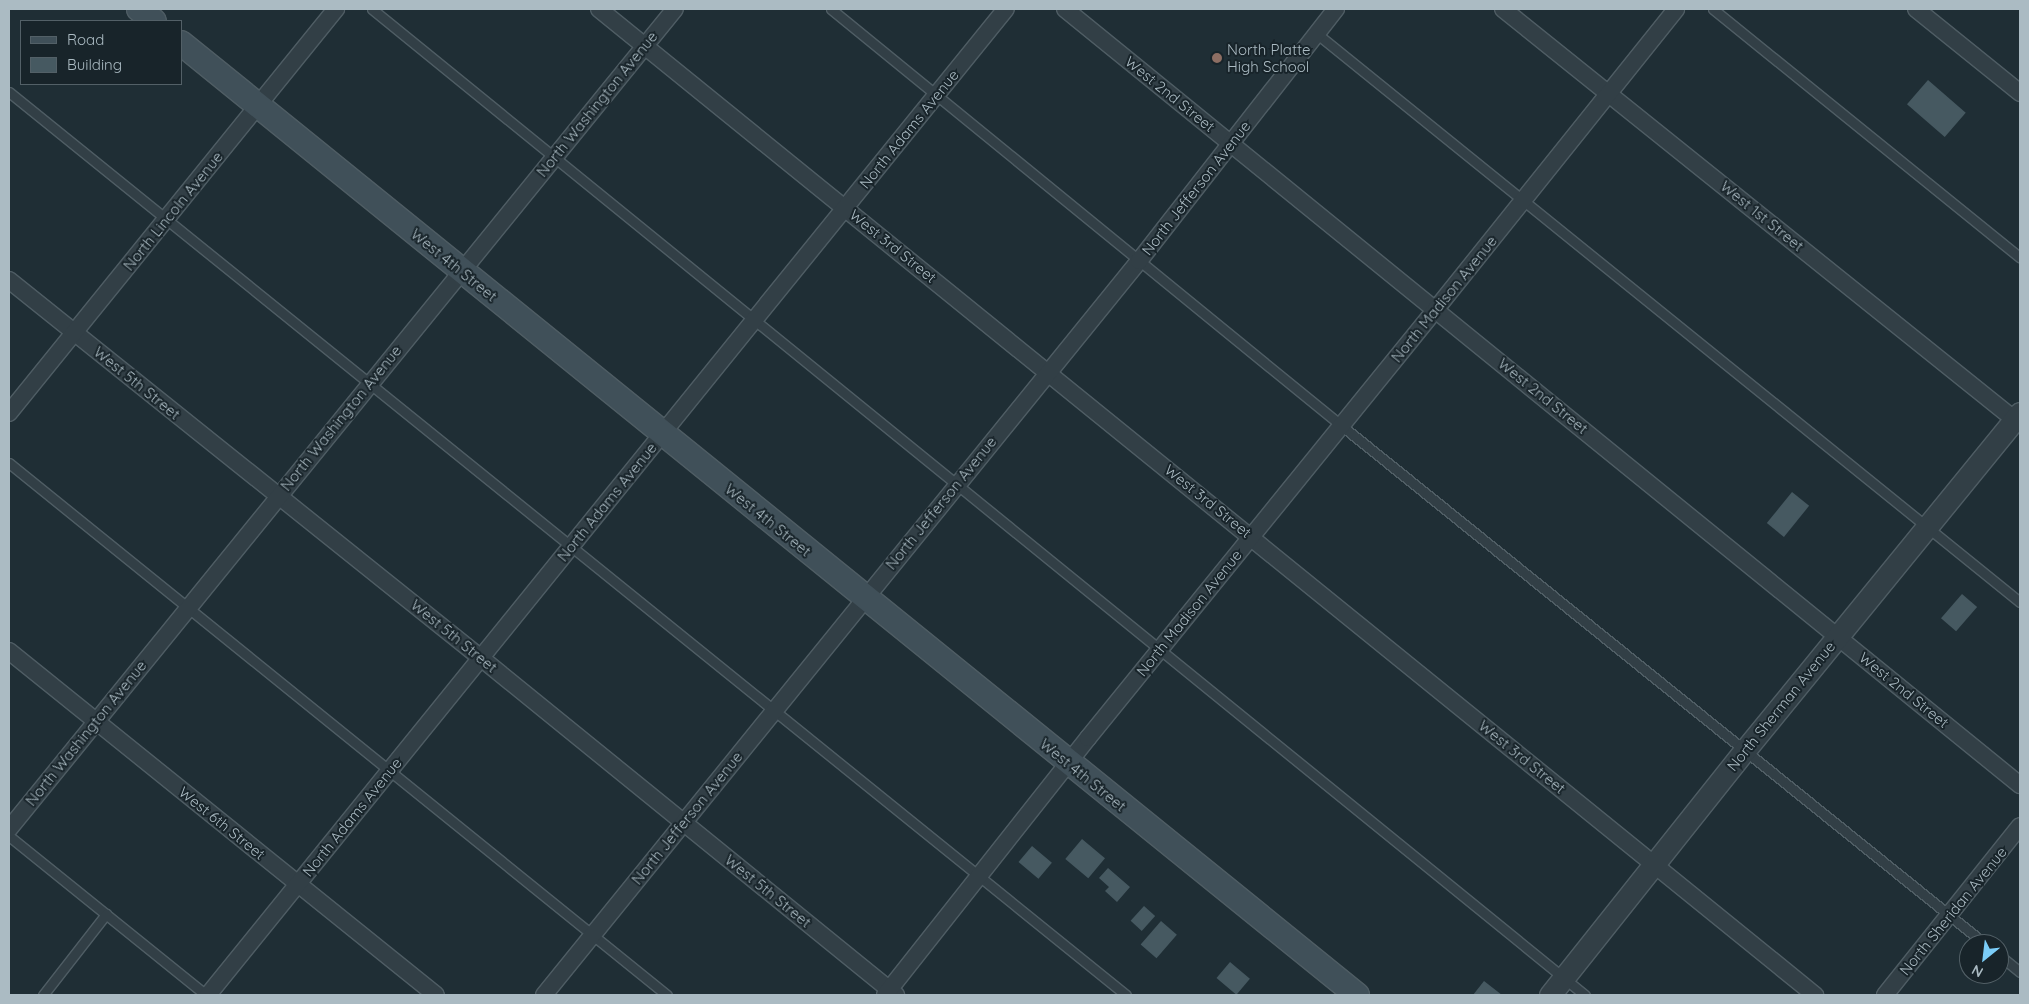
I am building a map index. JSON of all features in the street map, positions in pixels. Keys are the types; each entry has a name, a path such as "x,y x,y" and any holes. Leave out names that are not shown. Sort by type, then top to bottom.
{"main road":[{"path":"139,9 153,20"},
{"name":"West 4th Street","path":"182,44 661,434 1357,995"}],"street":[{"name":"North Lincoln Avenue","path":"9,413 336,9"},
{"name":"West 3rd Street","path":"599,9 1815,995"},
{"name":"North Washington Avenue","path":"9,828 674,9"},
{"name":"North Adams Avenue","path":"207,995 1006,9"},
{"name":"West 2nd Street","path":"1065,9 2020,785"},
{"name":"North Jefferson Avenue","path":"544,995 1139,261 1336,9"},
{"name":"West 1st Street","path":"1503,9 2018,419"},
{"name":"North Madison Avenue","path":"890,993 1068,762 1342,426 1676,9"},
{"path":"1916,9 2020,93"},
{"name":"West 5th Street","path":"9,280 481,658 890,993"},
{"name":"North Sherman Avenue","path":"1550,995 1745,750 2018,419"},
{"name":"West 6th Street","path":"9,651 436,995"},
{"name":"North Sheridan Avenue","path":"1885,995 2020,826"}],"lane":[{"path":"372,9 1585,995"},
{"path":"832,9 1342,426 1973,934"},
{"path":"1713,9 2020,258"},
{"path":"1316,33 2020,602"},
{"path":"9,92 1126,995"},
{"path":"9,463 667,995"},
{"path":"9,836 207,995"},
{"path":"43,995 106,914"},
{"path":"2009,963 2020,972"}],"building":[{"path":"1928,80 1966,113 1945,137 1907,104"},
{"path":"1792,492 1809,506 1784,537 1767,523"},
{"path":"1962,594 1977,607 1956,631 1941,618"},
{"path":"1082,839 1105,858 1088,878 1065,859"},
{"path":"1032,846 1052,863 1038,879 1019,862"},
{"path":"1108,868 1130,887 1117,902 1105,891 1109,887 1099,878"},
{"path":"1144,906 1155,916 1142,931 1131,921"},
{"path":"1161,921 1177,935 1157,958 1141,944"},
{"path":"1230,962 1250,979 1236,995 1217,978"},
{"path":"1484,981 1502,995 1473,995"}],"place":[{"name":"North Platte High School","path":"1217,58"}]}
